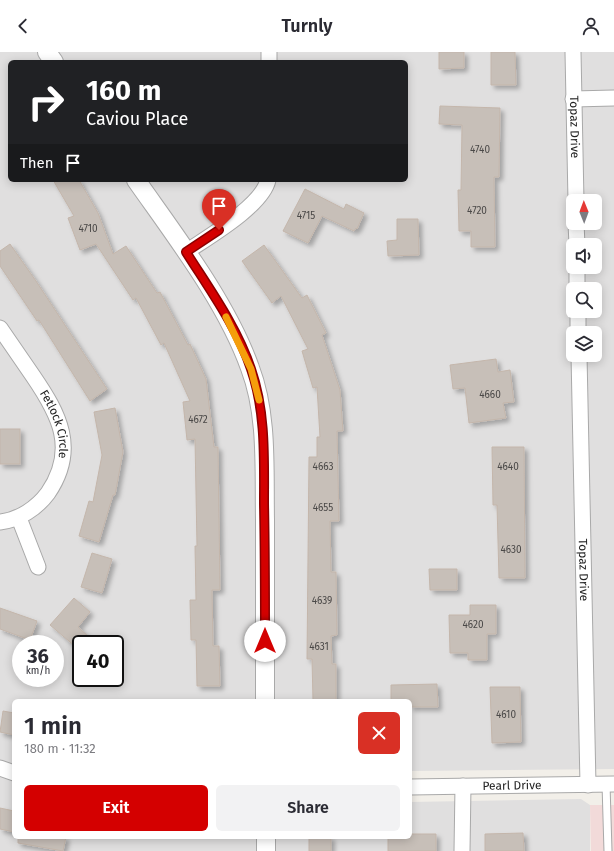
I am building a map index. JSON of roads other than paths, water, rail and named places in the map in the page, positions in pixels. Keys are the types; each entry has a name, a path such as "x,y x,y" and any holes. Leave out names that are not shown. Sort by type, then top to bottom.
{"street":[{"name":"Topaz Drive","path":"573,52 576,194"},
{"path":"573,99 614,98"},
{"path":"137,182 186,252 231,324 251,369 261,411 264,460 265,699"},
{"path":"186,252 246,210 260,195 267,182"},
{"name":"Fetlock Circle","path":"0,328 55,412 62,428 64,447 62,464 54,484 44,498 34,508 19,518 0,522"},
{"name":"Topaz Drive","path":"579,362 588,784"},
{"path":"19,518 38,567"},
{"path":"0,768 12,772"},
{"name":"Pearl Drive","path":"412,787 610,784"},
{"path":"462,851 463,786"},
{"path":"266,839 266,851"}],"lane":[{"path":"610,784 610,848"}]}
